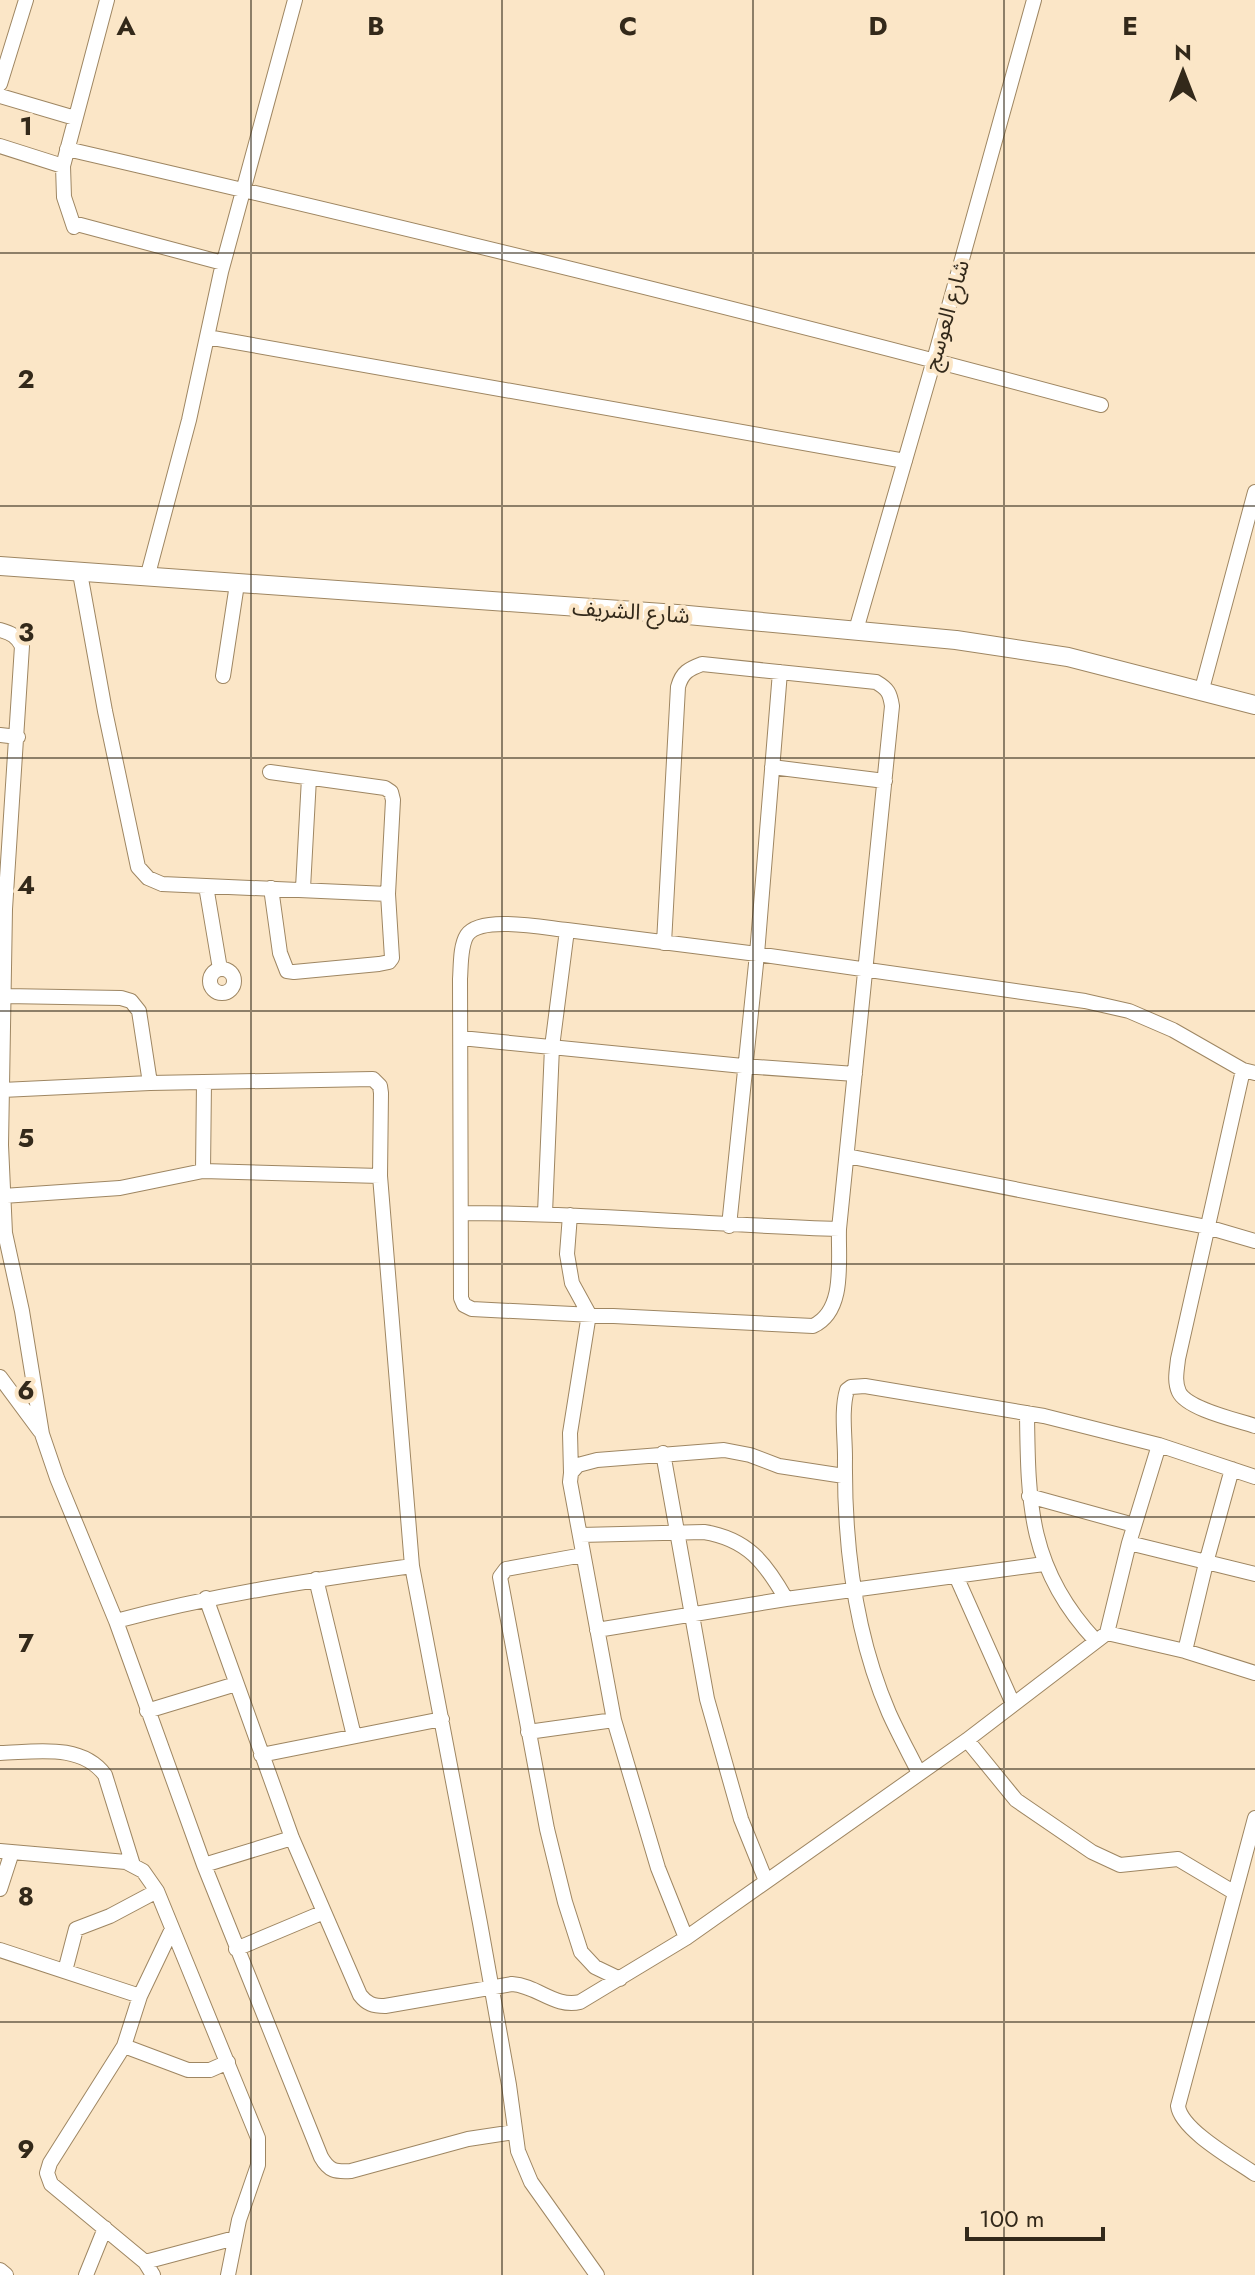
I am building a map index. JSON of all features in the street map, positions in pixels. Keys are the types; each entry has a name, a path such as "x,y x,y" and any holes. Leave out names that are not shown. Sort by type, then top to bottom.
{"main road":[{"name":"شارع الشريف","path":"0,566 662,613 956,640 1068,657 1255,705"}],"street":[{"path":"0,84 26,0"},
{"path":"107,0 63,166 64,197 74,225 223,263"},
{"path":"147,578 189,420 223,263 295,0"},
{"name":"شارع العوسج","path":"856,630 1034,0"},
{"path":"0,96 75,118"},
{"path":"0,146 63,166"},
{"path":"67,149 934,360 1101,405"},
{"path":"207,337 905,461"},
{"path":"1202,689 1255,492"},
{"path":"80,573 138,867 148,878 162,884 388,894"},
{"path":"223,676 237,584"},
{"path":"0,630 10,632 22,646 18,737 3,909 5,1233 22,1311 42,1434 57,1478 116,1621 236,1949 328,2168 335,2172 351,2171 468,2139 514,2132"},
{"path":"664,943 681,678 688,669 702,664 876,682 886,687 892,706 885,781 866,971 839,1229 836,1297 827,1318 813,1326 472,1309 464,1305 461,1298 460,979 468,934 478,927 492,923 567,930 664,943 757,954 866,971 1085,1001 1129,1011 1173,1030 1249,1072 1207,1227 1176,1379 1179,1392 1193,1405 1255,1426"},
{"path":"729,1226 743,1066 757,954 780,672"},
{"path":"0,735 18,737"},
{"path":"772,767 885,781"},
{"path":"270,772 385,788 391,792 388,894 392,958 389,962 287,971 282,965 271,888"},
{"path":"303,888 309,778"},
{"path":"206,886 220,969"},
{"path":"545,1213 552,1047 567,930"},
{"path":"5,996 121,998 131,1001 139,1011 150,1083"},
{"path":"461,1038 855,1074"},
{"path":"2,1090 150,1083 373,1079 380,1086 380,1176 412,1566 513,2105 514,2132 531,2182 597,2275"},
{"path":"203,1171 204,1082"},
{"path":"847,1156 1207,1227 1255,1241"},
{"path":"3,1196 120,1188 203,1171 380,1176"},
{"path":"462,1213 545,1213 729,1226 839,1229"},
{"path":"570,1215 567,1254 572,1283 589,1314 570,1433 571,1473 583,1555 614,1720 658,1868 686,1938"},
{"path":"0,1377 42,1434"},
{"path":"919,1773 889,1713 878,1683 864,1639 854,1591 845,1532 844,1476 845,1396 851,1387 865,1386 1027,1413 1159,1445 1255,1477"},
{"path":"1027,1413 1029,1496 1044,1564 1066,1606 1101,1637 1185,1651 1255,1673"},
{"path":"206,1598 292,1838 360,1995 373,2006 491,1987 526,1985 568,2005 580,2002 686,1938 967,1740 1101,1637 1159,1445"},
{"path":"571,1473 578,1465 597,1460 663,1453 738,1451 779,1466 844,1476"},
{"path":"663,1453 690,1614 711,1714 741,1819 766,1881"},
{"path":"1185,1651 1232,1469"},
{"path":"1029,1496 1134,1525"},
{"path":"580,1535 676,1532 719,1535 745,1546 776,1581 786,1599"},
{"path":"1129,1543 1255,1574"},
{"path":"583,1555 502,1571 500,1577 547,1829 577,1942 581,1952 595,1967 620,1979"},
{"path":"597,1630 786,1599 1044,1564"},
{"path":"116,1621 206,1598 412,1566"},
{"path":"956,1576 1013,1704"},
{"path":"316,1579 354,1736"},
{"path":"147,1711 236,1684"},
{"path":"261,1755 442,1719"},
{"path":"528,1732 614,1720"},
{"path":"967,1740 1016,1800 1092,1852 1120,1865 1178,1859 1235,1893"},
{"path":"0,1753 61,1751 80,1755 100,1767 133,1865"},
{"path":"1255,1818 1178,2106 1186,2123 1255,2174"},
{"path":"204,1865 292,1838"},
{"path":"0,1889 6,1852 117,1860 143,1871 157,1891 255,2125 258,2165 235,2238 228,2275"},
{"path":"65,1971 76,1929 110,1916 157,1891"},
{"path":"236,1949 324,1912"},
{"path":"172,1929 140,1996 124,2046 50,2163 47,2173 51,2184 149,2269 235,2238"},
{"path":"0,1950 140,1996"},
{"path":"124,2046 188,2070 210,2070 228,2062"},
{"path":"86,2275 105,2228"},
{"path":"0,2270 6,2275"}]}
